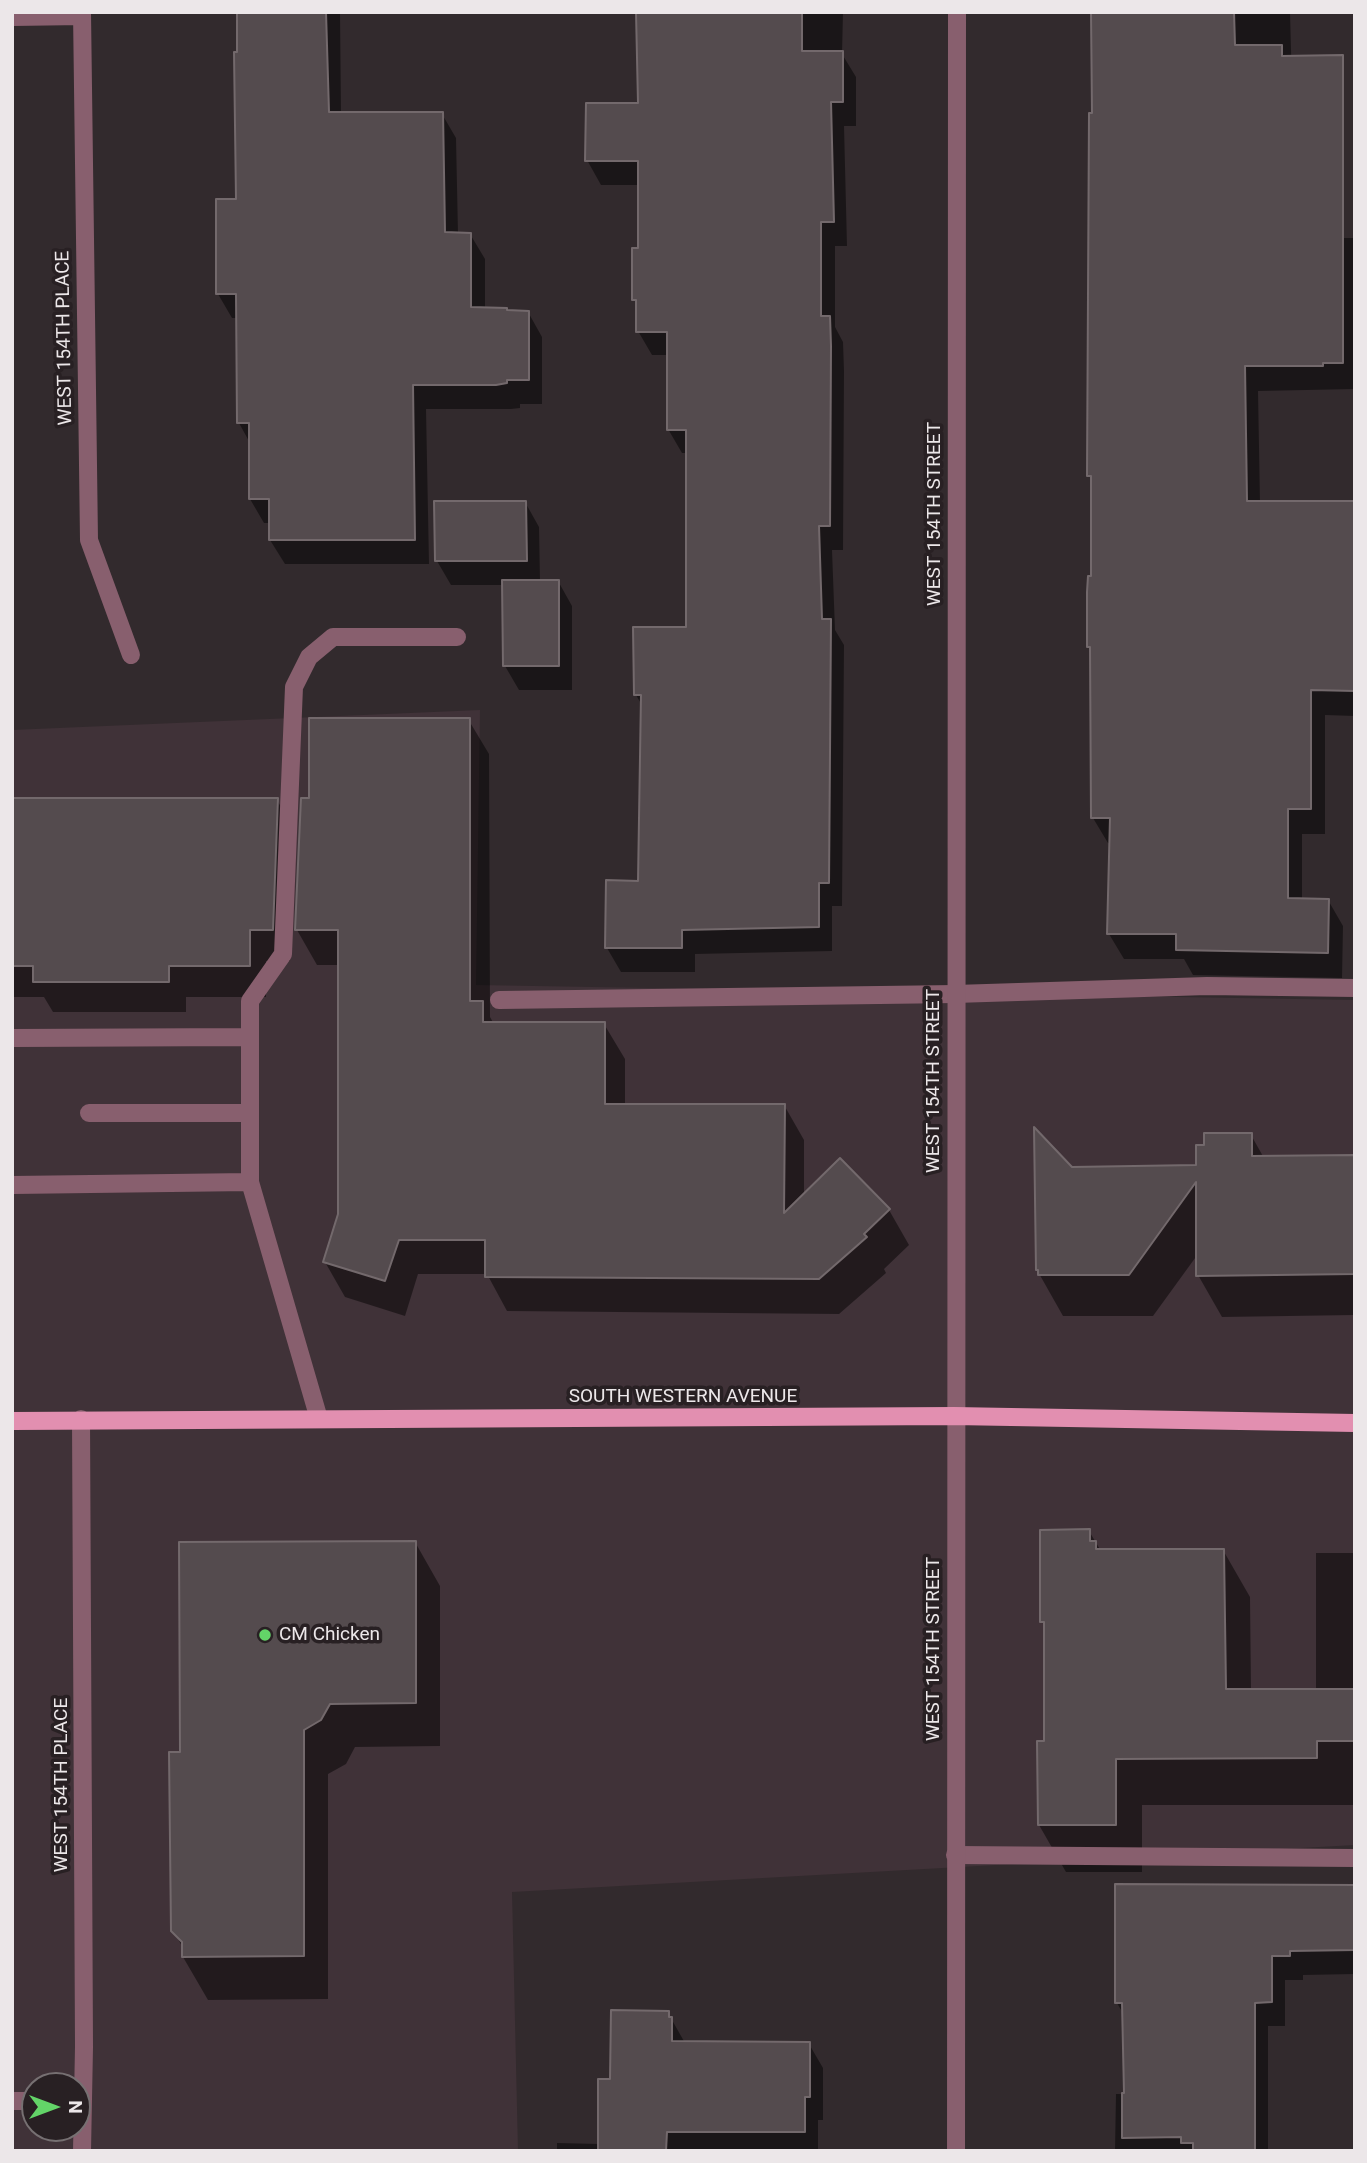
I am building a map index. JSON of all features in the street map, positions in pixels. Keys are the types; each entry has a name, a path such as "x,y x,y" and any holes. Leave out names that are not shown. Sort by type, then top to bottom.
{"main road":[{"name":"SOUTH WESTERN AVENUE","path":"12,1422 81,1419 954,1416 1355,1423"}],"street":[{"name":"WEST 154TH STREET","path":"956,2151 954,1416 957,12"},
{"path":"12,16 82,14"},
{"name":"WEST 154TH PLACE","path":"82,14 89,540 131,655"},
{"path":"319,1419 250,1182 250,1002 283,954 295,687 309,657 333,637 457,637"},
{"path":"499,1000 955,994 1207,986 1355,988"},
{"path":"12,1038 250,1037"},
{"path":"89,1113 250,1113"},
{"path":"12,1185 250,1182"},
{"name":"WEST 154TH PLACE","path":"81,1419 84,2019 81,2072"},
{"path":"955,1855 1355,1858"}],"shaded area":[{"path":"480,710 476,985 1355,1000 1355,1845 512,1892 518,2151 12,2151 12,730"}],"building":[{"path":"237,12 326,12 329,112 443,112 445,232 471,233 471,307 529,311 529,380 507,380 507,383 496,385 413,385 415,540 269,540 269,499 249,499 249,423 237,423 236,294 216,294 216,199 236,199 234,52 237,52"},
{"path":"636,12 802,12 802,51 843,51 843,102 831,102 834,222 821,222 821,316 830,316 831,346 830,526 819,526 822,619 831,619 829,883 819,883 819,927 682,930 682,948 605,948 606,880 638,881 641,695 634,695 633,627 686,627 686,430 667,430 667,332 636,332 636,300 632,300 632,248 638,248 638,161 585,161 586,103 638,103"},
{"path":"1091,12 1234,12 1235,45 1282,45 1282,56 1343,55 1343,363 1323,363 1323,366 1245,366 1247,501 1355,501 1355,691 1311,690 1311,809 1288,809 1288,898 1329,899 1328,953 1176,950 1176,934 1107,934 1110,818 1091,818 1090,647 1087,647 1087,592 1088,576 1091,576 1091,476 1087,476"},
{"path":"434,501 526,501 527,561 435,561"},
{"path":"502,580 559,580 559,666 503,666"},
{"path":"309,718 470,718 470,1001 483,1001 483,1022 605,1022 605,1104 785,1104 784,1213 840,1158 890,1209 864,1234 867,1237 819,1279 485,1277 485,1240 399,1240 385,1281 323,1262 338,1214 338,930 295,930 301,798 309,798"},
{"path":"12,798 278,798 273,930 250,930 250,966 169,966 169,982 33,982 33,966 12,966"},
{"path":"1034,1127 1072,1167 1196,1165 1196,1145 1204,1145 1204,1133 1252,1133 1252,1156 1355,1155 1355,1274 1196,1276 1196,1182 1129,1275 1038,1275"},
{"path":"1090,1529 1090,1541 1096,1541 1096,1549 1224,1549 1226,1689 1355,1689 1355,1741 1317,1741 1317,1758 1116,1759 1116,1825 1038,1825 1037,1741 1044,1741 1044,1622 1040,1622 1040,1530"},
{"path":"416,1541 416,1703 330,1704 321,1720 304,1730 304,1956 182,1957 182,1942 171,1931 169,1752 180,1752 179,1542"},
{"path":"1115,1884 1355,1885 1355,1950 1290,1951 1290,1956 1272,1956 1272,2002 1255,2003 1255,2151 1193,2151 1193,2143 1181,2143 1181,2137 1122,2138 1122,2003 1115,2003"},
{"path":"611,2010 669,2011 669,2017 672,2017 672,2041 810,2042 810,2097 805,2097 805,2132 667,2132 666,2151 598,2151 598,2079 610,2079"}],"place":[{"name":"CM Chicken","path":"265,1635"}]}
